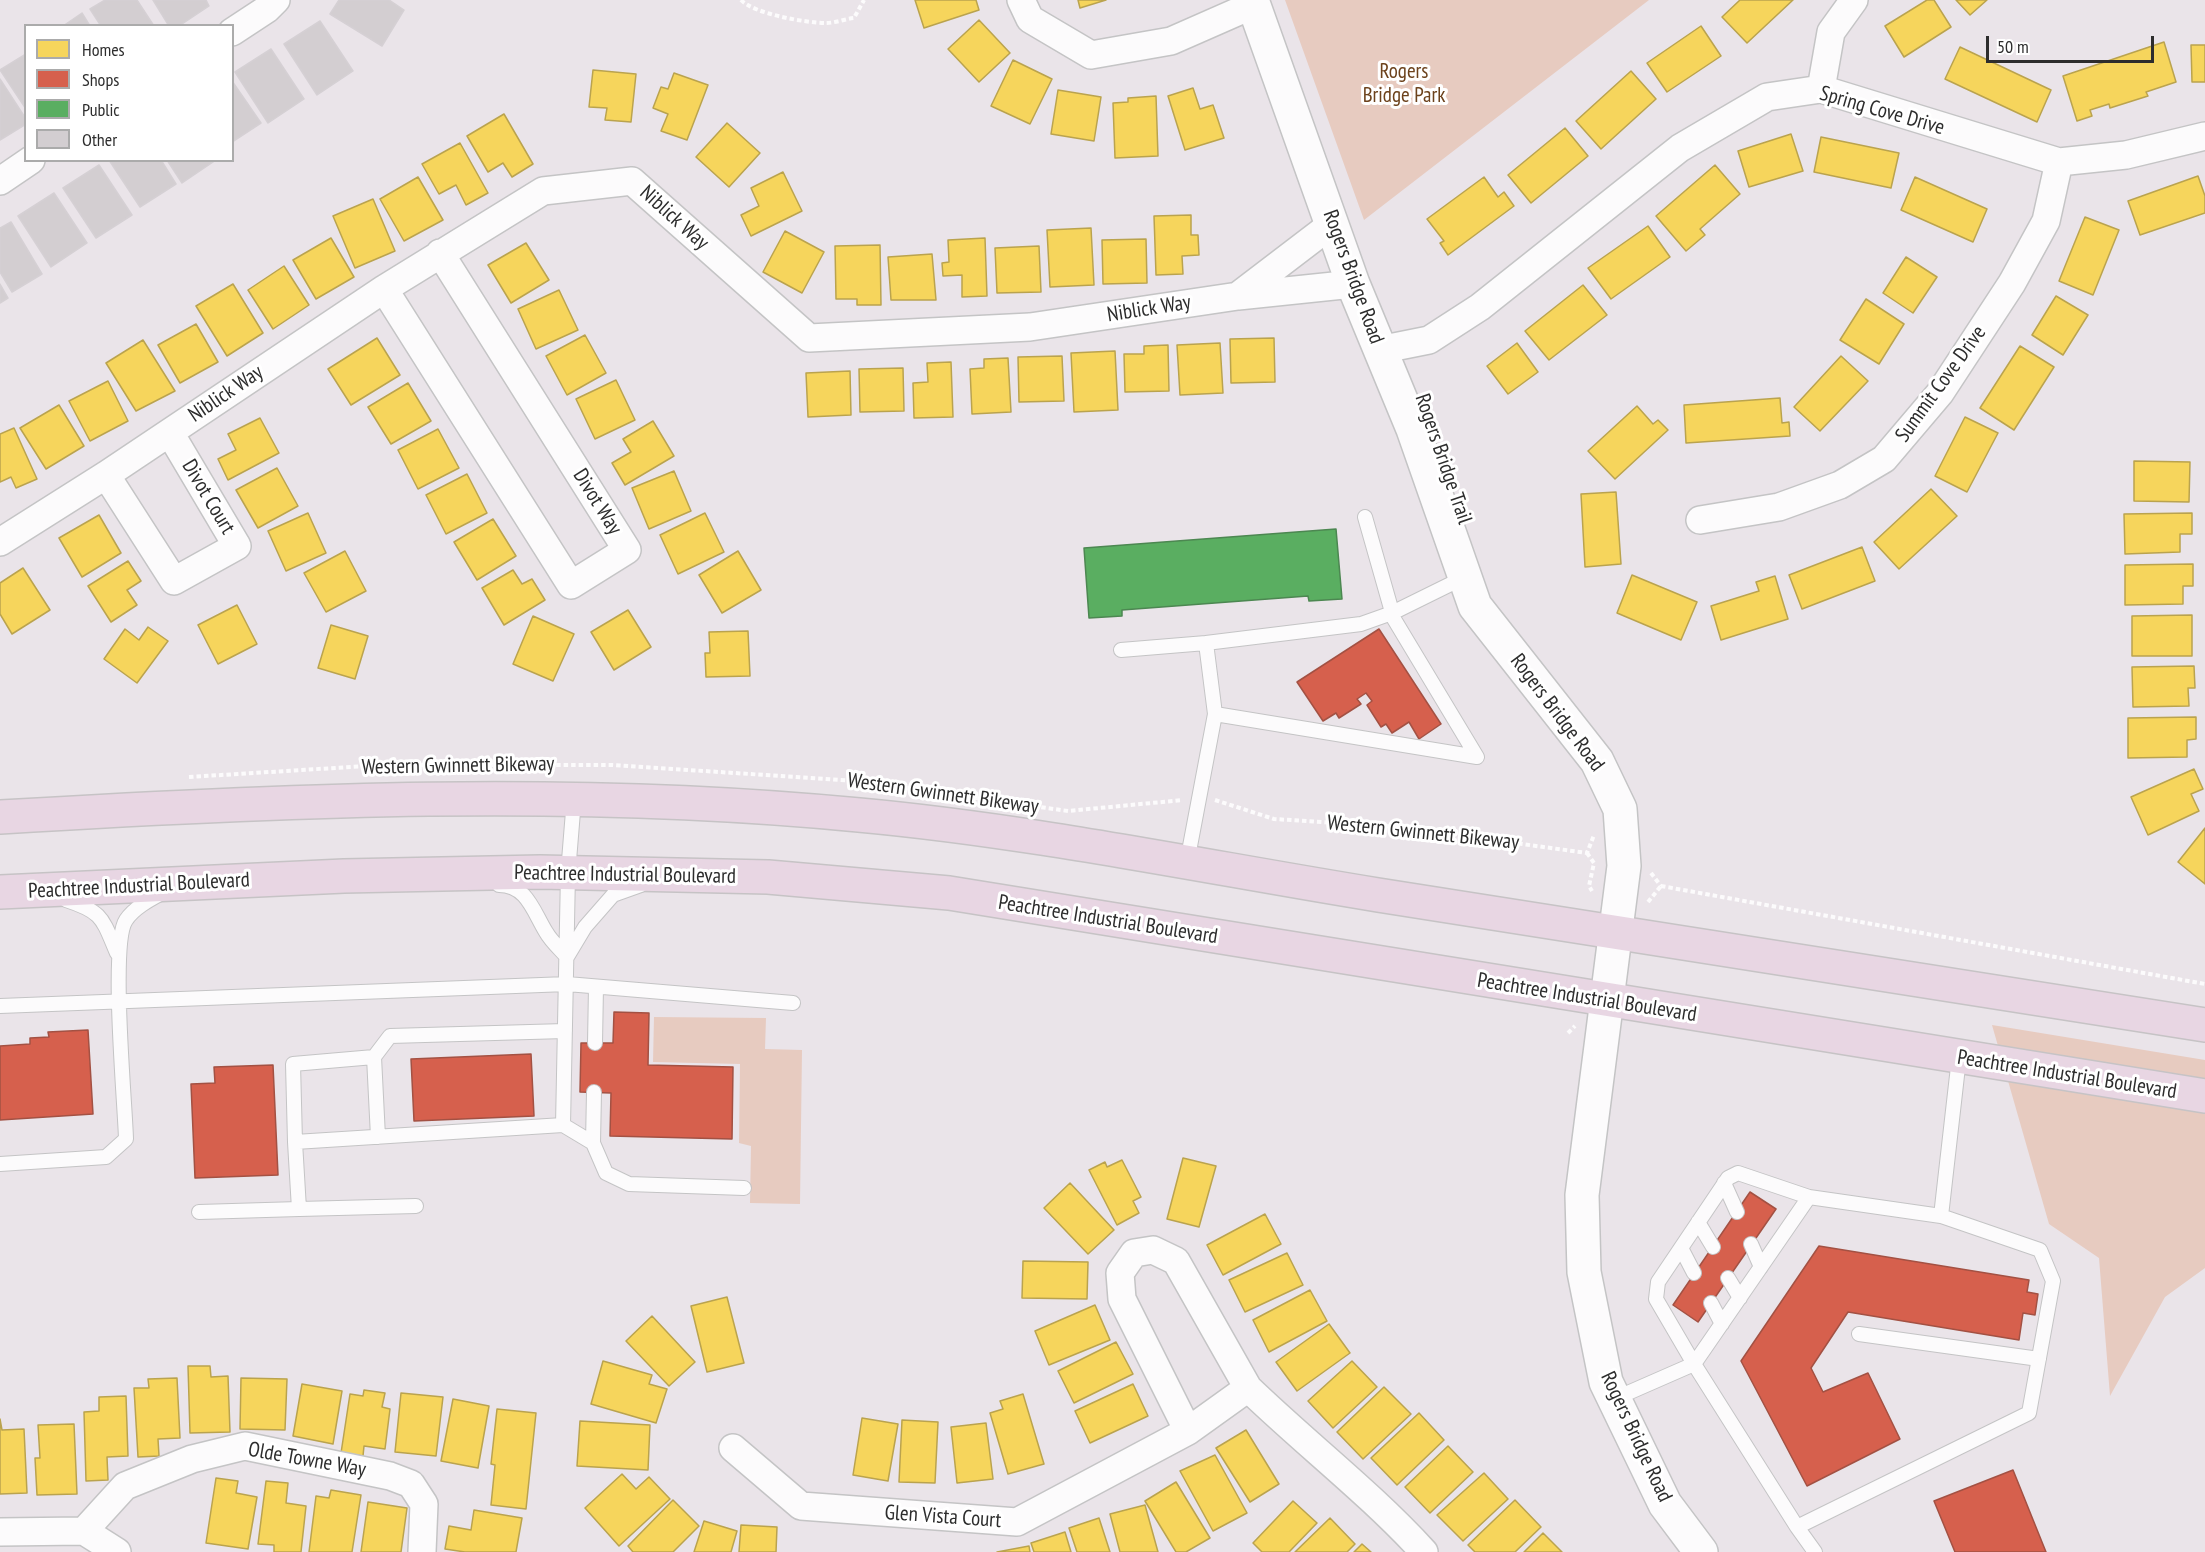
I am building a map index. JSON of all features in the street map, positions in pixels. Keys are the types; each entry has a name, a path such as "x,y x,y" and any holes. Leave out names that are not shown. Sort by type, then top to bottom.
{"highway":[{"path":"0,817 297,801 574,799 742,806 858,814 1187,862 2205,1025"},
{"name":"Peachtree Industrial Boulevard","path":"0,892 355,876 568,873 768,877 949,893 1608,1002 2205,1096"}],"street":[{"path":"234,31 267,9 276,0"},
{"path":"1021,0 1030,19 1091,55 1171,41 1252,3"},
{"path":"1821,89 1831,32 1854,0"},
{"name":"Rogers Bridge Road","path":"1252,3 1353,284 1413,429 1475,606 1597,761 1620,809 1624,866 1584,1184 1584,1272 1606,1382 1665,1504 1698,1551"},
{"name":"Spring Cove Drive","path":"1379,350 1429,340 1480,307 1680,148 1767,97 1821,89 2060,162 2126,155 2205,136"},
{"path":"0,181 28,162"},
{"name":"Summit Cove Drive","path":"1700,520 1779,507 1840,485 1884,459 1940,393 2012,283 2046,221 2060,162"},
{"name":"Niblick Way","path":"0,542 170,433 384,289 543,191 632,181 809,338 1030,327 1238,296 1353,284"},
{"name":"Niblick Way","path":"1238,296 1332,224"},
{"name":"Divot Way","path":"384,289 571,585 627,550 440,253"},
{"name":"Divot Court","path":"106,475 174,581 237,546 170,433"},
{"path":"1188,1431 1122,1299 1120,1273 1134,1253 1153,1250 1176,1261 1248,1388 1302,1439 1391,1516 1424,1552"},
{"name":"Glen Vista Court","path":"733,1448 801,1506 1017,1522 1188,1431 1248,1388"},
{"name":"Olde Towne Way","path":"84,1531 125,1486 192,1459 244,1446 390,1476 411,1484 424,1504 422,1552"},
{"path":"0,1532 84,1531 117,1552"}],"lane":[{"path":"1215,714 1477,757 1392,613 1365,517"},
{"path":"1121,650 1361,624 1392,613 1465,577"},
{"path":"1187,862 1215,714 1206,642"},
{"path":"563,1125 568,873 574,799"},
{"path":"567,957 585,927 613,895 650,882 692,875"},
{"path":"251,881 314,886 508,885 528,897 546,933 567,957"},
{"path":"0,1164 106,1157 126,1139 117,952 125,921 146,901 182,884"},
{"path":"0,903 64,899 93,909 104,922 117,952"},
{"path":"0,1006 567,984 793,1003"},
{"path":"595,1043 596,987"},
{"path":"378,1137 374,1057 390,1036 565,1031"},
{"path":"299,1209 292,1064 374,1057"},
{"path":"1941,1216 1959,1058"},
{"path":"594,1092 594,1143 606,1173 629,1184 744,1188"},
{"path":"295,1142 563,1125 594,1143"},
{"path":"1797,1527 2029,1413 2053,1281 2040,1250 1941,1216 1809,1197 1738,1173 1724,1183 1658,1282 1656,1299 1694,1364 1797,1527 1815,1552"},
{"path":"1724,1183 1737,1212"},
{"path":"1614,1399 1694,1364 1809,1197"},
{"path":"199,1212 416,1206"},
{"path":"1698,1222 1713,1247"},
{"path":"1751,1244 1761,1267"},
{"path":"1681,1248 1694,1273"},
{"path":"1728,1278 1740,1298"},
{"path":"1711,1303 1722,1324"},
{"path":"1859,1334 2039,1359"}],"path":[{"path":"741,0 745,4 775,16 826,23 854,18 864,0"},
{"name":"Western Gwinnett Bikeway","path":"180,777 383,765 613,765 856,781 1068,812 1198,800 1220,801 1274,819 1399,827 1587,853 1594,833"},
{"path":"1650,871 1662,886 2205,984"}],"green space":[{"name":"Rogers Bridge Park","path":"1285,0 1649,0 1364,220"},
{"path":"654,1017 766,1018 765,1049 802,1050 800,1204 750,1203 751,1146 739,1143 740,1064 653,1062"},
{"path":"1992,1025 2205,1060 2205,1268 2165,1297 2110,1396 2099,1258 2049,1224"}],"building: Homes":[{"path":"915,0 976,0 979,10 924,28"},
{"path":"1078,0 1106,0 1080,8"},
{"path":"1740,0 1793,0 1747,43 1722,17"},
{"path":"1927,0 1934,0 1951,27 1904,57 1885,26"},
{"path":"1956,0 1987,0 1970,15"},
{"path":"979,20 1010,53 979,82 948,49"},
{"path":"1701,26 1721,56 1667,92 1647,63"},
{"path":"2164,42 2176,82 2146,92 2148,96 2110,108 2109,104 2090,110 2092,116 2077,121 2063,76"},
{"path":"2191,45 2205,45 2205,82 2192,82"},
{"path":"1960,47 2051,90 2037,122 1945,79"},
{"path":"1013,60 1052,79 1030,124 991,106"},
{"path":"593,70 636,74 631,122 605,120 607,108 589,107"},
{"path":"1631,71 1656,99 1601,149 1576,121"},
{"path":"674,73 708,85 687,140 661,131 668,114 653,108 661,87 668,89"},
{"path":"1193,88 1200,109 1213,105 1224,138 1185,150 1168,96"},
{"path":"1058,90 1101,97 1094,141 1051,134"},
{"path":"1156,96 1158,156 1115,158 1113,103 1128,102 1128,98"},
{"path":"504,114 533,164 512,177 503,163 488,172 467,136"},
{"path":"727,123 760,153 729,187 696,157"},
{"path":"1565,128 1588,156 1531,203 1508,175"},
{"path":"1791,134 1803,171 1749,187 1738,151"},
{"path":"1821,137 1899,153 1891,188 1814,172"},
{"path":"460,143 488,193 466,205 456,185 439,194 422,164"},
{"path":"1715,165 1740,194 1700,229 1705,235 1686,251 1656,216"},
{"path":"783,172 802,211 751,236 741,215 759,206 751,188"},
{"path":"2198,176 2205,196 2205,213 2140,235 2128,201"},
{"path":"418,177 443,220 404,241 380,199"},
{"path":"1484,177 1498,197 1504,192 1514,206 1448,255 1440,243 1444,241 1427,219"},
{"path":"1915,177 1987,209 1973,242 1901,210"},
{"path":"373,199 395,251 355,268 333,216"},
{"path":"1191,215 1191,235 1198,235 1199,255 1182,256 1183,274 1156,275 1154,216"},
{"path":"2085,217 2119,230 2093,295 2059,281"},
{"path":"1648,226 1670,257 1611,299 1588,268"},
{"path":"1091,228 1094,285 1050,287 1047,230"},
{"path":"785,231 824,252 802,293 763,272"},
{"path":"331,238 354,277 316,299 293,260"},
{"path":"985,238 987,296 962,297 962,275 943,276 942,263 949,262 948,240"},
{"path":"1146,239 1147,283 1103,284 1102,240"},
{"path":"526,243 549,280 511,303 488,265"},
{"path":"880,245 881,305 857,305 857,299 836,299 835,246"},
{"path":"1039,246 1041,292 997,293 995,248"},
{"path":"932,254 936,300 891,300 888,257"},
{"path":"1906,257 1937,277 1913,313 1883,293"},
{"path":"284,266 309,305 273,329 248,290"},
{"path":"233,284 263,333 227,356 196,306"},
{"path":"1583,285 1607,315 1549,360 1525,331"},
{"path":"559,290 578,330 536,349 518,309"},
{"path":"2056,296 2088,315 2063,355 2032,335"},
{"path":"1866,299 1904,324 1879,364 1840,340"},
{"path":"196,324 218,362 180,383 158,345"},
{"path":"585,335 606,373 567,395 546,356"},
{"path":"377,338 400,375 351,405 328,369"},
{"path":"1274,338 1275,382 1231,383 1230,339"},
{"path":"143,340 175,391 136,411 106,363"},
{"path":"1220,343 1223,393 1180,395 1177,345"},
{"path":"1517,343 1538,372 1508,394 1487,366"},
{"path":"1168,345 1169,391 1125,392 1124,354 1144,354 1144,346"},
{"path":"2020,346 2054,367 2014,430 1980,408"},
{"path":"1115,351 1118,410 1074,412 1071,353"},
{"path":"1062,356 1064,401 1019,402 1018,357"},
{"path":"1841,356 1868,381 1820,431 1794,407"},
{"path":"1008,358 1011,412 972,414 970,369 984,368 984,359"},
{"path":"951,362 953,417 914,418 913,383 928,382 927,363"},
{"path":"903,368 904,411 860,412 859,369"},
{"path":"850,371 851,415 808,417 806,373"},
{"path":"616,380 635,420 595,439 576,399"},
{"path":"108,381 128,421 90,441 69,401"},
{"path":"408,383 431,421 391,444 368,407"},
{"path":"1780,398 1782,423 1789,422 1790,436 1686,443 1684,405"},
{"path":"59,405 84,446 46,469 20,428"},
{"path":"1637,406 1653,424 1658,420 1668,430 1615,479 1588,451"},
{"path":"1965,417 1998,433 1967,492 1935,476"},
{"path":"260,418 279,453 228,480 218,459 236,450 228,434"},
{"path":"653,421 674,456 625,485 612,463 631,452 623,439"},
{"path":"14,428 37,479 16,488 11,477 0,482 0,434"},
{"path":"438,429 459,468 418,489 398,450"},
{"path":"2134,461 2190,462 2189,502 2134,501"},
{"path":"277,468 298,506 258,528 236,490"},
{"path":"674,471 691,511 649,529 632,488"},
{"path":"467,474 487,513 446,534 426,495"},
{"path":"1931,489 1957,516 1899,569 1874,542"},
{"path":"1616,492 1621,564 1585,567 1581,494"},
{"path":"308,513 326,553 286,571 268,531"},
{"path":"705,513 724,552 678,574 660,535"},
{"path":"2192,513 2192,534 2180,534 2180,552 2125,554 2124,514"},
{"path":"99,515 121,553 82,577 59,538"},
{"path":"493,519 516,556 477,580 454,542"},
{"path":"1862,547 1875,581 1802,609 1789,575"},
{"path":"345,551 366,591 326,612 304,573"},
{"path":"738,551 761,590 722,613 699,575"},
{"path":"128,561 141,581 127,590 137,605 111,622 88,586"},
{"path":"2193,564 2193,586 2183,586 2183,604 2125,605 2125,565"},
{"path":"23,568 50,610 12,634 0,614 0,583"},
{"path":"513,570 522,584 532,579 545,600 504,625 482,588"},
{"path":"1632,575 1697,602 1681,640 1617,613"},
{"path":"1775,576 1788,619 1721,640 1711,606 1759,591 1756,582"},
{"path":"237,605 257,644 218,664 198,625"},
{"path":"628,610 651,647 614,670 591,632"},
{"path":"2192,615 2192,656 2132,656 2132,616"},
{"path":"533,616 574,634 553,681 513,664"},
{"path":"331,625 368,636 355,679 318,668"},
{"path":"148,627 168,641 137,683 104,659 125,629 139,640"},
{"path":"748,631 750,676 706,677 705,653 710,653 709,632"},
{"path":"2194,666 2195,688 2188,688 2189,706 2133,707 2132,667"},
{"path":"2196,717 2196,739 2187,740 2187,757 2128,758 2128,718"},
{"path":"2194,769 2203,789 2191,794 2199,811 2148,835 2131,797"},
{"path":"2205,828 2205,884 2178,862"},
{"path":"1183,1158 1216,1166 1199,1227 1167,1219"},
{"path":"1122,1160 1141,1197 1133,1201 1139,1213 1117,1225 1089,1170 1105,1162 1107,1167"},
{"path":"1070,1183 1114,1230 1088,1254 1044,1208"},
{"path":"1265,1214 1281,1244 1223,1275 1207,1245"},
{"path":"1287,1253 1303,1285 1245,1312 1229,1280"},
{"path":"1023,1261 1088,1262 1087,1299 1022,1298"},
{"path":"1310,1290 1327,1321 1269,1352 1253,1320"},
{"path":"727,1297 744,1363 707,1372 691,1306"},
{"path":"1095,1305 1110,1340 1049,1365 1035,1331"},
{"path":"652,1316 695,1362 669,1386 626,1341"},
{"path":"1329,1324 1350,1353 1297,1391 1276,1362"},
{"path":"1116,1342 1133,1374 1074,1403 1058,1371"},
{"path":"603,1361 652,1375 649,1384 667,1389 656,1423 591,1404"},
{"path":"1352,1361 1377,1387 1333,1428 1308,1401"},
{"path":"188,1366 210,1366 211,1377 228,1376 230,1432 190,1433"},
{"path":"177,1378 180,1438 158,1439 159,1456 138,1457 134,1388 149,1388 148,1379"},
{"path":"241,1378 287,1379 285,1430 240,1429"},
{"path":"302,1384 342,1391 333,1444 293,1436"},
{"path":"1133,1384 1148,1416 1090,1443 1075,1411"},
{"path":"1384,1387 1411,1414 1363,1459 1337,1432"},
{"path":"364,1390 385,1393 382,1407 390,1409 385,1449 364,1446 363,1456 341,1453 350,1394 363,1396"},
{"path":"401,1393 443,1397 436,1456 395,1452"},
{"path":"1023,1394 1044,1464 1008,1474 990,1413 1003,1409 1000,1401"},
{"path":"126,1396 128,1456 107,1457 108,1480 86,1481 84,1412 99,1411 99,1397"},
{"path":"453,1399 489,1406 478,1468 441,1461"},
{"path":"497,1409 536,1413 526,1509 491,1505 495,1465 491,1464"},
{"path":"1419,1413 1444,1440 1397,1485 1371,1458"},
{"path":"862,1418 898,1424 888,1481 853,1475"},
{"path":"0,1419 2,1430 24,1429 27,1493 0,1494"},
{"path":"902,1420 938,1422 935,1483 899,1482"},
{"path":"580,1421 650,1425 648,1470 577,1466"},
{"path":"986,1423 993,1479 957,1483 951,1427"},
{"path":"74,1424 77,1494 37,1495 35,1458 40,1458 38,1425"},
{"path":"1246,1430 1279,1484 1250,1502 1216,1448"},
{"path":"1448,1446 1473,1472 1430,1513 1405,1487"},
{"path":"1215,1455 1247,1513 1213,1531 1180,1471"},
{"path":"1484,1473 1508,1499 1463,1541 1437,1515"},
{"path":"622,1474 636,1489 649,1477 670,1499 619,1546 585,1508"},
{"path":"216,1478 238,1481 236,1493 257,1497 248,1549 206,1543"},
{"path":"266,1481 288,1483 286,1503 306,1506 301,1552 274,1552 274,1545 258,1544"},
{"path":"1176,1482 1210,1538 1186,1552 1176,1552 1145,1501"},
{"path":"331,1490 361,1495 352,1552 309,1552 316,1496 329,1498"},
{"path":"673,1500 699,1526 673,1552 633,1552 628,1546"},
{"path":"1515,1500 1541,1527 1515,1552 1475,1552 1468,1545"},
{"path":"1293,1501 1317,1523 1289,1552 1262,1552 1253,1543"},
{"path":"368,1502 407,1508 401,1552 361,1552"},
{"path":"1145,1505 1158,1552 1120,1552 1110,1514"},
{"path":"474,1510 522,1518 516,1552 465,1552 445,1549 449,1526 471,1530"},
{"path":"1099,1518 1110,1552 1077,1552 1069,1528"},
{"path":"1330,1518 1355,1544 1347,1552 1295,1552"},
{"path":"704,1521 737,1531 731,1552 694,1552"},
{"path":"741,1525 777,1527 776,1552 739,1552"},
{"path":"1065,1532 1071,1552 1034,1552 1031,1543"},
{"path":"1543,1533 1562,1552 1524,1552"},
{"path":"1362,1544 1371,1552 1354,1552"},
{"path":"1029,1546 1030,1552 997,1552"}],"building: Shops":[{"path":"1379,629 1441,724 1419,739 1409,722 1392,733 1386,724 1381,727 1367,705 1372,701 1366,693 1357,699 1361,704 1339,718 1336,713 1323,721 1297,682"},
{"path":"614,1012 649,1013 648,1065 733,1067 732,1139 610,1136 611,1093 580,1092 581,1043 613,1043"},
{"path":"88,1030 93,1114 0,1120 0,1046 30,1044 30,1038 49,1037 48,1032"},
{"path":"531,1054 534,1116 414,1121 411,1059"},
{"path":"273,1065 278,1175 195,1178 191,1084 215,1083 214,1067"},
{"path":"1750,1192 1776,1209 1698,1322 1673,1305"},
{"path":"1819,1246 2029,1280 2027,1292 2038,1294 2035,1315 2023,1313 2019,1340 1848,1312 1811,1368 1823,1392 1868,1373 1900,1439 1807,1486 1741,1361"},
{"path":"2013,1470 2046,1552 1955,1552 1934,1501"}],"building: Public":[{"path":"1336,529 1342,599 1309,601 1308,596 1122,610 1122,616 1089,618 1084,548"}],"building: Other":[{"path":"105,0 137,0 153,24 100,24 90,9"},
{"path":"153,0 206,0 209,6 182,24 168,24"},
{"path":"339,0 389,0 404,10 382,46 330,14"},
{"path":"82,13 89,24 66,24"},
{"path":"320,21 353,71 317,95 284,44"},
{"path":"271,49 304,99 268,123 235,72"},
{"path":"24,55 24,106 0,70"},
{"path":"0,79 24,116 24,125 0,140"},
{"path":"234,84 261,123 234,141"},
{"path":"110,162 162,162 176,184 140,207"},
{"path":"168,162 213,162 182,183"},
{"path":"99,165 132,215 96,238 63,188"},
{"path":"54,193 87,243 51,267 18,216"},
{"path":"11,222 42,274 12,292 0,272 0,228"},
{"path":"0,284 8,298 0,303"}]}
